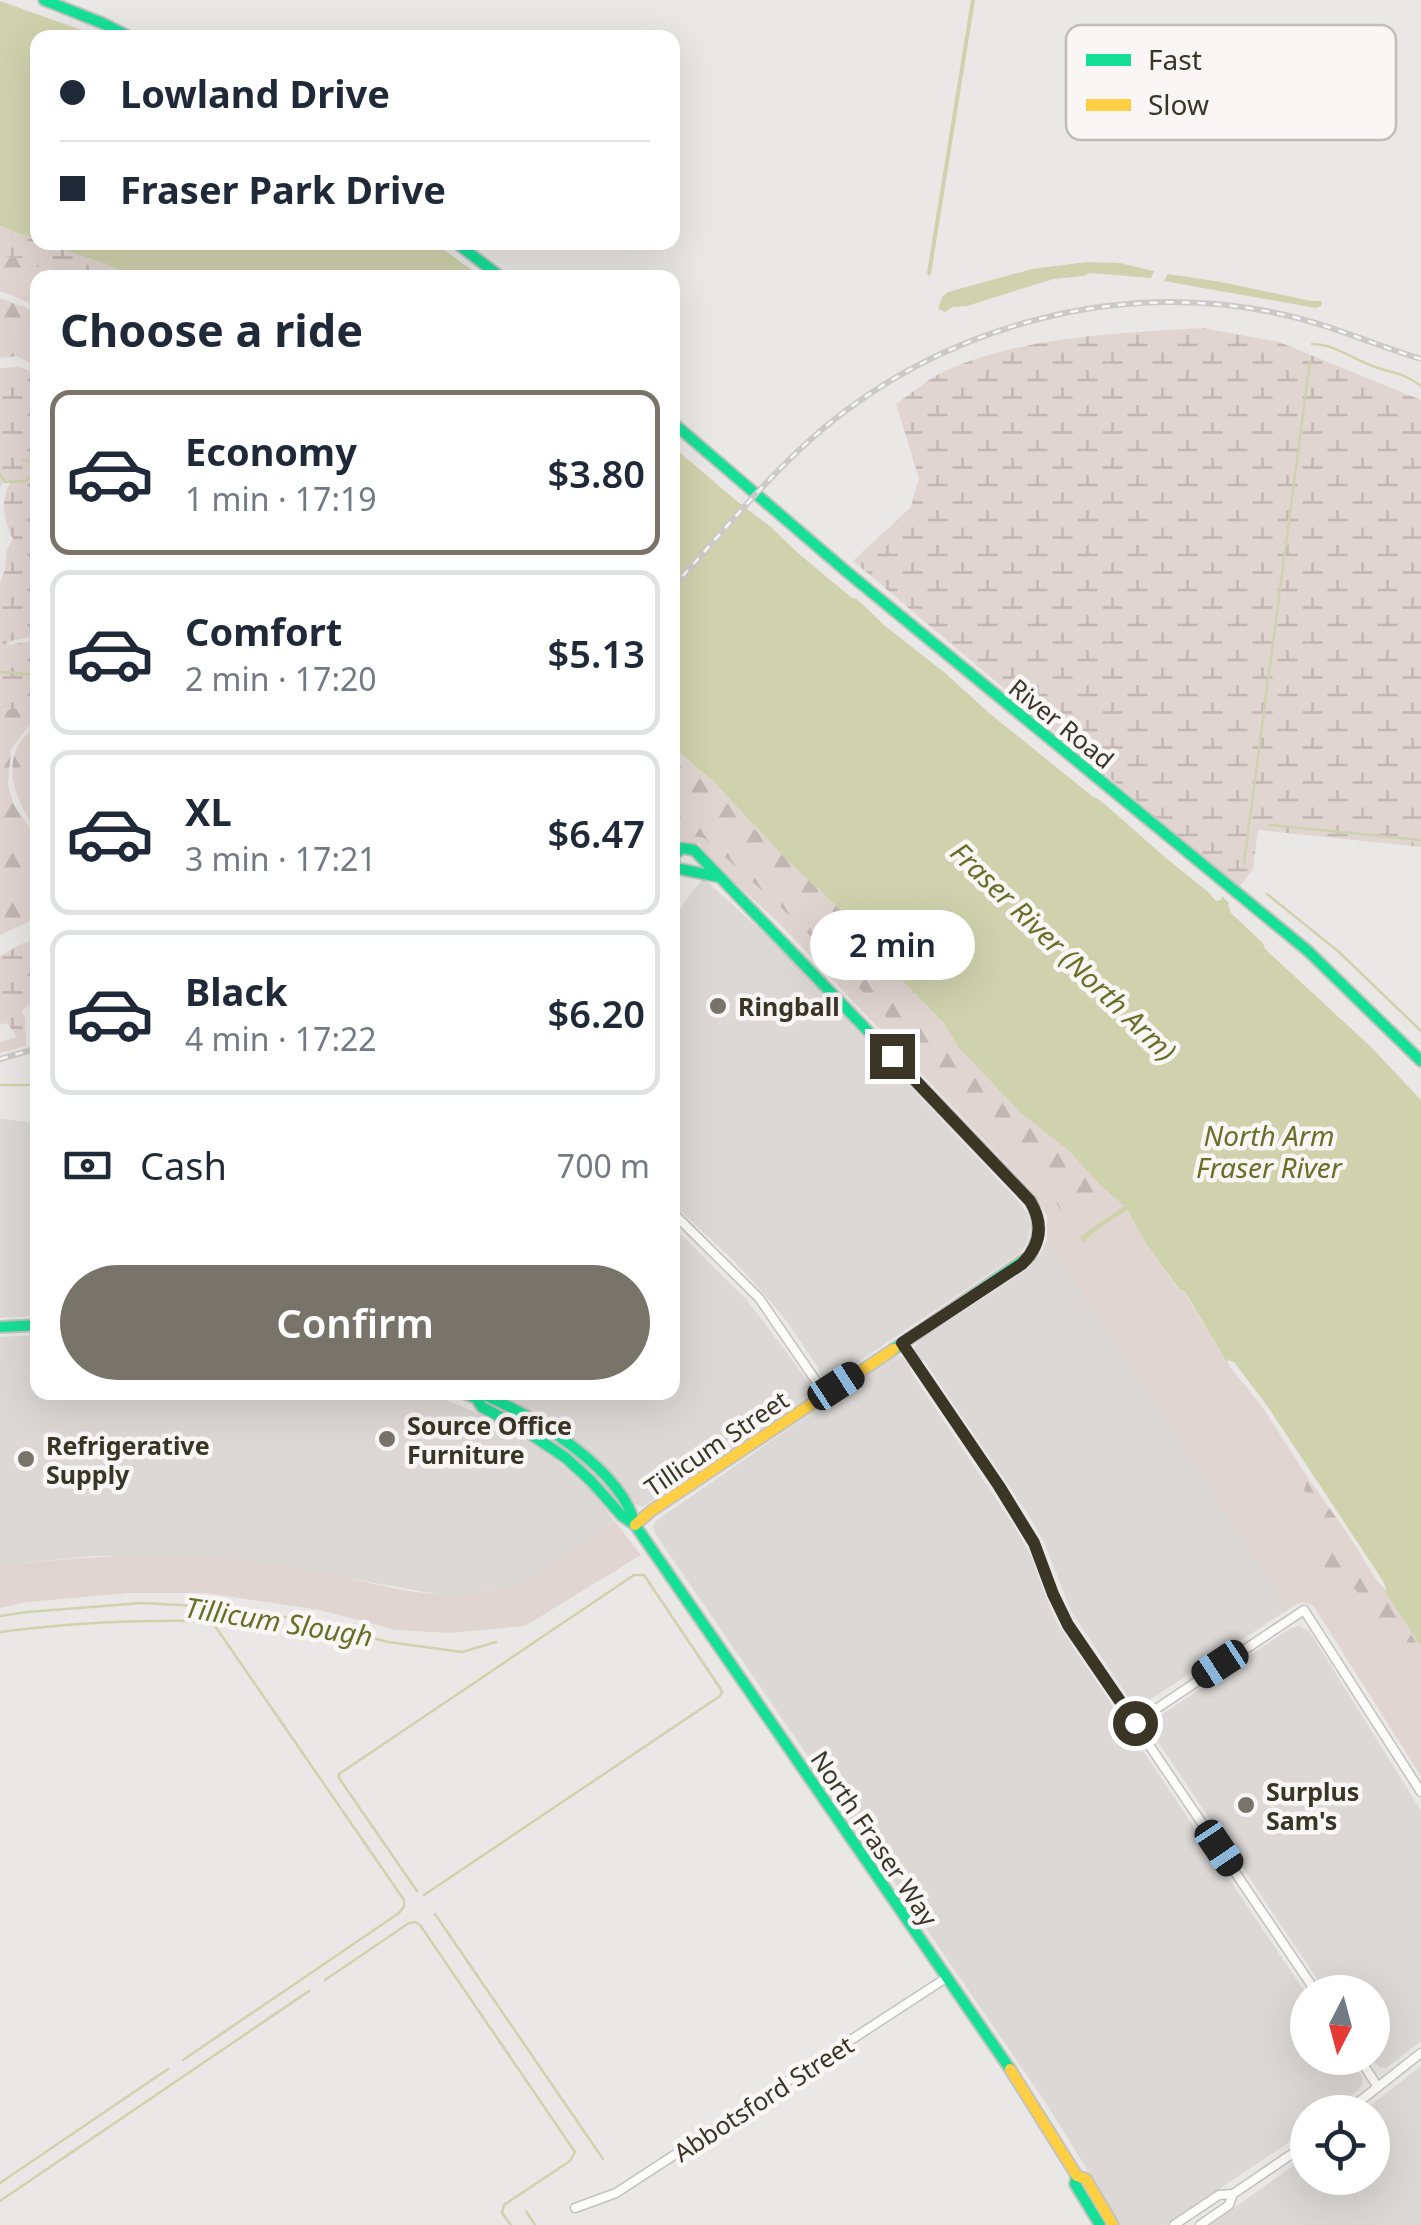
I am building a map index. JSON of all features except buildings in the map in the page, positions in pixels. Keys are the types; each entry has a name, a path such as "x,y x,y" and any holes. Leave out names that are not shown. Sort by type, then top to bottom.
{"street":[{"path":"44,0 117,30"},
{"path":"465,250 492,270"},
{"name":"River Road","path":"680,429 847,572 1308,951 1421,1061"},
{"name":"Tillicum Street","path":"635,1525 1022,1264 1038,1240 1039,1218 1030,1201 719,878"},
{"path":"680,1220 758,1298 825,1394"},
{"path":"0,1327 30,1325"},
{"path":"902,1343 1034,1543 1068,1625 1305,1975"},
{"name":"North Fraser Way","path":"478,1400 557,1450 593,1482 623,1519 635,1525 1034,2105 1077,2176 1086,2179 1113,2225"},
{"path":"1135,1723 1304,1610 1421,1792"},
{"name":"Abbotsford Street","path":"575,2208 616,2194 946,1978"},
{"path":"1368,2095 1421,2053"},
{"path":"1370,2075 1378,2087"},
{"path":"1174,2225 1219,2195 1233,2194 1290,2154"},
{"name":"North Fraser Way","path":"1077,2176 1075,2184 1100,2225"},
{"path":"1200,2225 1229,2205 1233,2194"}],"shaded area":[{"path":"703,878 773,941 1018,1201 1031,1225 1020,1253 835,1381 824,1380 766,1296 680,1211 680,909"},
{"path":"0,1119 30,1122 30,1316 0,1318"},
{"path":"680,1234 747,1300 814,1389 811,1398 642,1507 562,1431 507,1400 680,1400"},
{"path":"1047,1239 1289,1609 1140,1706 1131,1702 1071,1611 1044,1542 1029,1516 914,1350 917,1341 1027,1269 1040,1255"},
{"path":"30,1335 30,1400 447,1400 546,1451 590,1490 615,1521 528,1579 471,1595 441,1595 275,1565 200,1556 95,1556 0,1565 0,1337"},
{"path":"894,1356 903,1357 1013,1524 1031,1556 1057,1623 1294,1975 1290,1975 1290,2075 1361,2075 1359,2089 1352,2095 1290,2095 1290,2141 1166,2225 1121,2225 1048,2106 654,1532 657,1520"},
{"path":"1299,1626 1310,1632 1421,1811 1421,2041 1390,2065 1390,1975 1315,1975 1152,1733 1157,1718"},
{"path":"1421,2066 1421,2225 1210,2225 1290,2168 1290,2195 1390,2195 1390,2095 1384,2095"}],"green space":[{"path":"0,226 30,237 30,250 65,250 119,270 48,270 27,259 0,256"},
{"path":"0,256 27,259 48,270 30,270 30,303 0,291"},
{"path":"0,298 30,309 30,363 16,356 0,358"},
{"path":"1203,328 1279,342 1421,400 1421,847 1258,830 1253,869 1239,887 853,561 911,507 919,478 896,404 927,381 977,359 1040,343"},
{"path":"20,367 30,371 30,637 6,642 8,645 30,641 30,699 25,708 0,710 0,583 13,539 4,509 11,482 4,480 0,488 0,368"},
{"path":"30,693 30,724 11,749 8,785 14,805 30,828 30,921 0,935 0,710 25,708"},
{"path":"30,731 30,820 20,803 12,770 17,748"},
{"path":"680,754 712,780 783,856 842,911 900,978 1124,1206 1226,1361 1261,1402 1421,1647 1421,1776 1314,1607 1302,1603 1289,1609 1047,1240 1047,1216 1034,1193 782,926 709,858 699,843 680,845"},
{"path":"680,759 842,911 944,1023 959,1048 1021,1113 1068,1150 1101,1186 1105,1196 1063,1212 1031,1172 1020,1140 950,1085 798,923 704,838 680,834"},
{"path":"30,942 30,1003 22,1011 26,1046 0,1053 0,1042 17,1037 7,1023 0,1025 0,956"},
{"path":"1308,1478 1421,1650 1421,1683 1409,1663 1405,1642 1389,1634 1355,1589 1337,1592 1330,1573 1314,1560 1334,1541 1304,1490"},
{"path":"615,1521 641,1555 525,1626 450,1633 396,1630 320,1610 206,1593 128,1593 0,1608 0,1565 123,1556 232,1559 408,1591 478,1593 528,1579"}],"water":[{"path":"971,0 975,0 929,276 927,273"},
{"path":"0,1 81,30 30,30 30,237 0,226"},
{"path":"65,250 444,250 472,270 119,270"},
{"path":"1087,262 1120,263 1154,271 1151,278 1090,273 1053,279 945,312 938,309 948,292 1032,269"},
{"path":"1168,274 1322,301 1316,308 1164,281"},
{"name":"North Arm Fraser River","path":"680,444 765,520 1225,899 1421,1092 1421,1647 1261,1402 1226,1361 1185,1292 1145,1242 1127,1210 1084,1242 1081,1240 1080,1236 1124,1206 1068,1150 1021,1113 959,1048 944,1023 842,911 783,856 712,780 680,754"}],"pier":[{"path":"680,440 760,512 793,535 896,625 1198,873 1222,895 1221,900 1216,901 1100,800 988,712 680,453"},
{"path":"1233,900 1391,1052 1421,1085 1421,1100 1231,913 1228,904"},
{"path":"1227,1360 1234,1362 1268,1407 1387,1592 1261,1405"}],"waterway":[{"path":"1312,344 1337,349 1421,386"},
{"path":"1244,863 1310,361"},
{"path":"23,460 30,461"},
{"path":"0,474 5,482"},
{"path":"5,482 30,477"},
{"path":"0,672 30,674"},
{"path":"1269,825 1421,840"},
{"path":"1267,894 1339,952 1421,1031"},
{"path":"0,1085 30,1085"},
{"path":"417,1891 339,1774 634,1575 644,1575 722,1691 720,1696 424,1895"},
{"name":"Tillicum Slough","path":"0,1616 142,1603 217,1607 305,1620 388,1642 462,1652 496,1642"},
{"path":"0,1632 119,1622 188,1621 215,1626 404,1900 399,1913 183,2060"},
{"path":"435,1914 603,2159"},
{"path":"325,1980 409,1923 420,1925 575,2152 570,2161 504,2205 502,2213 511,2225"},
{"path":"0,2201 309,1991"},
{"path":"0,2183 168,2069"},
{"path":"526,2211 535,2225"}],"railway":[{"path":"680,579 784,464 873,391 980,337 1038,319 1097,308 1217,304 1295,317 1421,359"},
{"path":"0,1059 30,1050"}],"traffic: fast":[{"path":"44,0 116,30"},
{"path":"465,250 492,270"},
{"path":"680,429 847,572 1308,951 1421,1061"},
{"path":"680,850 694,850 1031,1201 1038,1228 1030,1256 894,1349"},
{"path":"680,869 719,877"},
{"path":"0,1327 30,1325"},
{"path":"477,1400 482,1407 566,1458 635,1525"},
{"path":"494,1400 527,1416 573,1447 613,1484 635,1525 1010,2069"},
{"path":"1077,2176 1075,2184 1100,2225"}],"traffic: slow":[{"path":"635,1525 894,1349"},
{"path":"1010,2069 1077,2176 1086,2179 1113,2225"}],"place":[{"name":"Ringball","path":"718,1006"},
{"name":"Source Office Furniture","path":"387,1439"},
{"name":"Refrigerative Supply","path":"26,1459"},
{"name":"Surplus Sam's","path":"1246,1805"}],"route":[{"path":"892,1056 1030,1201 1040,1228 1036,1245 1022,1264 902,1343 1034,1543 1068,1625 1135,1723"}],"water label":[{"name":"Fraser River (North Arm)","path":"1064,951"}]}
